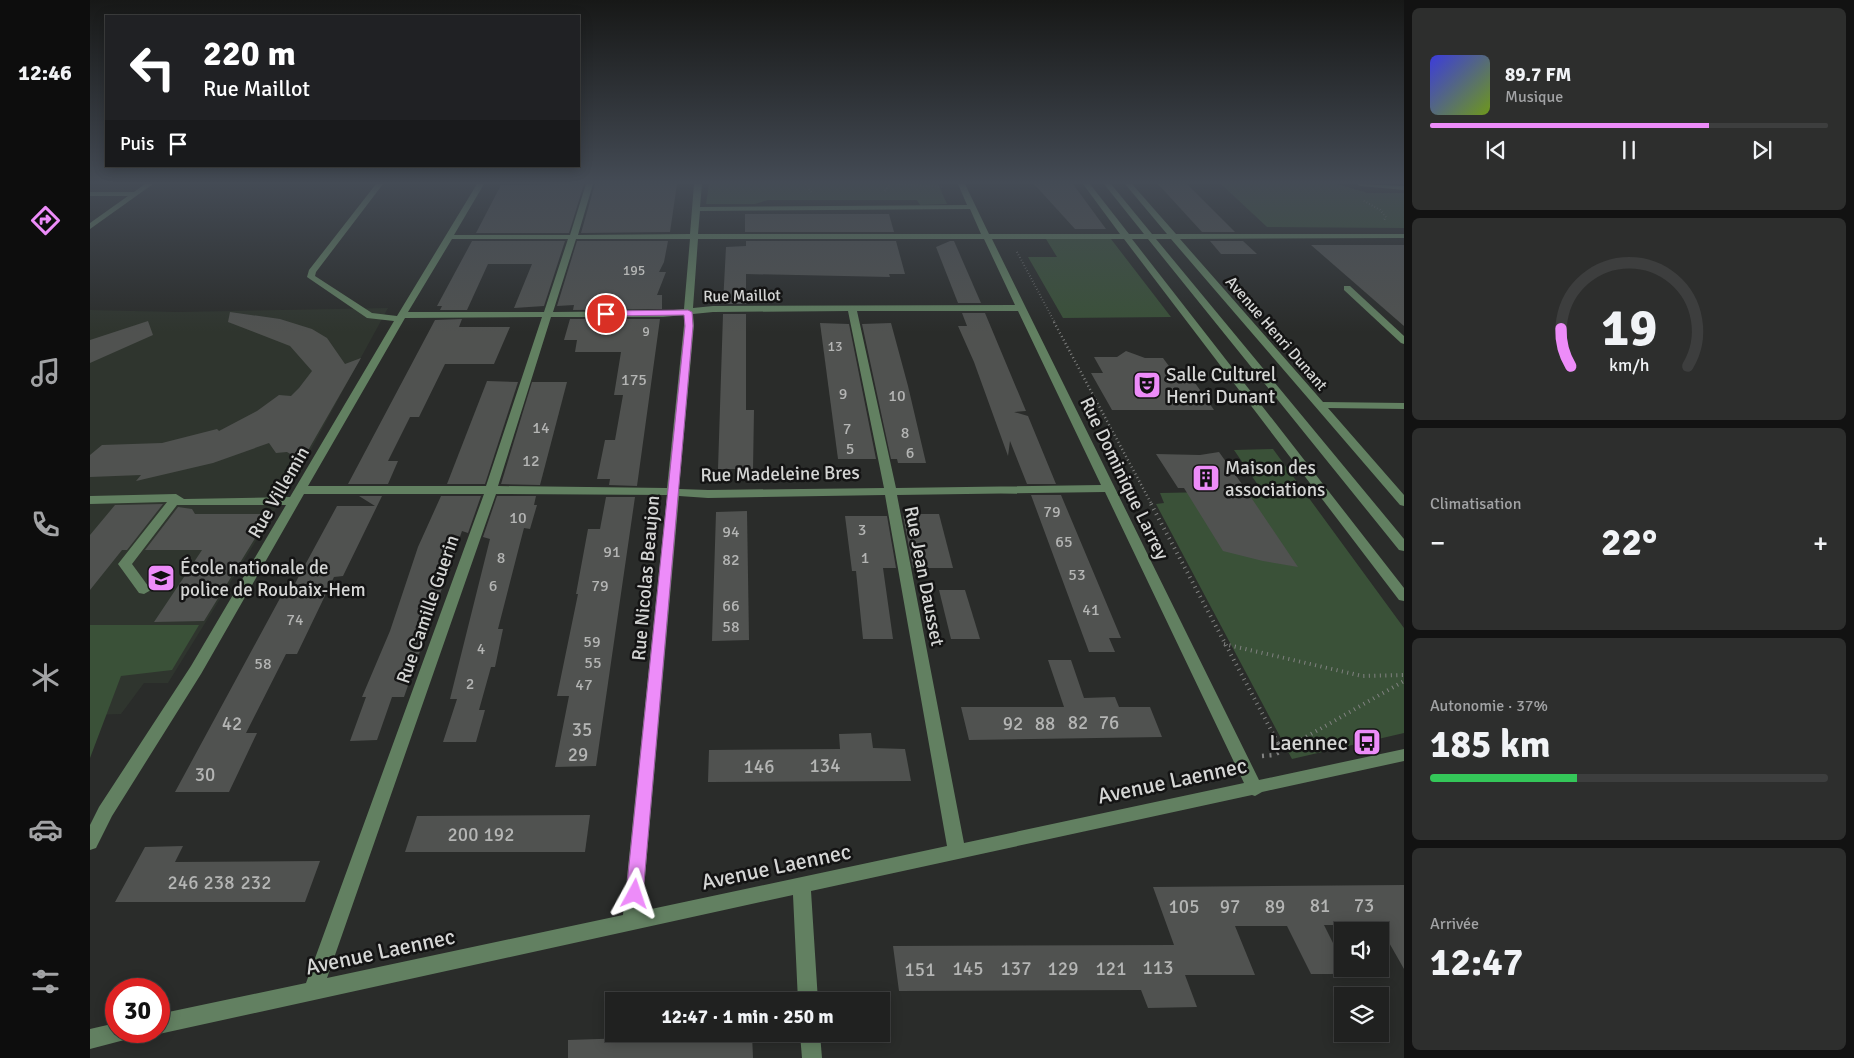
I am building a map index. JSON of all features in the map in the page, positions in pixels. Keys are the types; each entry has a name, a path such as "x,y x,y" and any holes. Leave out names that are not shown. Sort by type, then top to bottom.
{"street":[{"name":"Rue Maillot","path":"342,233 312,272 311,277 370,316 688,312 713,309 1022,308"},
{"name":"Rue Villemin","path":"90,843 105,812 196,670 401,317 452,233"},
{"name":"Rue Camille Guerin","path":"313,991 491,490 574,233"},
{"name":"Rue Nicolas Beaujon","path":"632,922 689,326 688,312 695,233"},
{"name":"Rue Dominique Larrey","path":"984,233 1255,788"},
{"path":"1124,233 1404,597"},
{"name":"Avenue Henri Dunant","path":"1148,233 1404,547"},
{"name":"Avenue Henri Dunant","path":"1172,233 1404,502"},
{"path":"450,237 1404,236"},
{"path":"1347,288 1404,341"},
{"name":"Rue Jean Dausset","path":"852,309 890,490 957,852"},
{"path":"1319,405 1404,406"},
{"name":"Rue Madeleine Bres","path":"90,500 176,498 181,503 299,495 491,490 708,494 1108,488"},
{"path":"144,590 125,564 176,498"},
{"name":"Avenue Laennec","path":"170,1022 1404,755"},
{"path":"802,886 808,992"},
{"path":"90,1039 105,1036"},
{"path":"811,1042 812,1058"}],"path":[{"path":"1010,237 1224,644 1282,750"},
{"path":"1224,644 1362,676 1404,675"},
{"path":"1241,760 1274,755 1404,681"}],"shaded area":[{"name":"École nationale de police de Roubaix-Hem","path":"388,308 298,473 168,683 144,683 121,714 90,715 90,310 177,312"}],"green space":[{"path":"1046,239 1111,239 1171,317 1063,318 1028,257 1057,257"},
{"path":"1273,449 1404,628 1404,733 1292,759 1156,504 1164,503 1160,493 1262,491 1234,450"},
{"path":"90,625 199,625 172,670 121,676 90,758"}],"building":[{"path":"472,241 565,241 544,306 514,308 532,264 488,264 467,310 440,310 442,306 437,306"},
{"path":"577,241 668,241 664,262 659,272 666,272 657,295 662,295 662,309 573,310 574,305 557,306"},
{"path":"746,241 896,241 905,274 889,274 890,277 746,274 746,304 723,304 726,247 746,246"},
{"path":"954,241 981,303 958,303 936,247"},
{"path":"1210,241 1243,241 1257,254 1221,254"},
{"path":"1311,245 1404,245 1404,326"},
{"path":"230,312 280,319 312,329 327,338 345,364 361,358 302,461 287,452 276,453 269,443 213,463 136,481 141,475 90,477 90,455 102,445 162,443 217,429 219,431 257,411 279,395 291,396 299,388 312,371 290,346 228,322"},
{"path":"962,313 985,313 1026,411 1014,412 1028,416 1056,484 1027,484 1010,441 1008,456 974,362 958,326 967,326"},
{"path":"723,314 746,314 746,410 754,410 753,469 718,469"},
{"path":"462,319 459,327 510,327 494,364 445,364 419,417 410,417 388,461 398,461 388,484 348,484 435,320"},
{"path":"570,319 660,319 637,486 609,485 610,479 597,479 605,440 615,440 623,395 614,395 621,352 575,352 577,340 564,340"},
{"path":"148,321 153,335 90,363 90,340"},
{"path":"820,323 849,324 876,459 838,459"},
{"path":"891,323 926,463 898,463 897,459 891,459 862,324"},
{"name":"Salle Culturel Henri Dunant","path":"1126,351 1145,358 1163,358 1174,373 1188,373 1214,410 1112,410 1091,373 1103,373 1094,357 1117,357"},
{"path":"487,381 518,382 485,484 447,484"},
{"path":"532,382 567,382 540,485 501,484"},
{"path":"1219,452 1298,567 1223,551 1184,488 1178,488 1156,454 1200,455"},
{"path":"1031,495 1061,495 1121,638 1109,638 1115,652 1089,652"},
{"path":"359,496 382,496 343,576 334,577 297,654 286,654 246,733 257,733 229,792 175,792 285,589 292,589 337,506 375,506"},
{"path":"441,496 481,496 468,533 462,531 404,697 392,697 377,740 350,741 366,697 362,697 390,631 418,547"},
{"path":"497,496 536,496 534,505 537,505 530,529 524,528 518,551 498,629 503,629 495,667 491,667 479,710 485,710 476,742 443,742 457,699 450,699 490,539 483,537"},
{"path":"606,497 635,497 596,766 555,767 569,696 557,696 578,594 576,594 588,529 600,529"},
{"path":"163,504 127,550 122,550 90,590 90,535 115,505"},
{"path":"178,507 192,509 195,514 270,514 204,621 154,622 202,550 145,550"},
{"path":"747,511 749,640 712,641 716,512"},
{"path":"909,514 939,514 953,568 913,568 903,516"},
{"path":"845,516 887,516 896,568 883,568 893,639 863,639 856,571 852,571"},
{"path":"939,590 965,590 980,639 951,639"},
{"path":"1048,660 1071,660 1084,698 1115,697 1119,707 1150,707 1162,737 969,740 961,707 1064,707"},
{"path":"871,733 873,748 905,749 911,781 708,782 709,750 840,749 839,734"},
{"path":"590,815 585,852 405,852 417,816"},
{"path":"183,846 175,862 320,861 305,902 115,902 145,847"},
{"path":"1404,885 1404,969 1389,943 1389,922 1334,922 1334,925 1324,925 1334,945 1334,974 1331,974 1311,974 1287,926 1235,926 1255,975 1185,975 1197,1007 1148,1008 1141,990 899,991 893,946 1174,945 1153,887"},
{"path":"605,1039 605,1042 752,1042 753,1058 568,1058 568,1040"}],"place":[{"name":"Salle Culturel Henri Dunant","path":"1147,385"},
{"name":"Maison des associations","path":"1206,478"},
{"name":"École nationale de police de Roubaix-Hem","path":"161,578"},
{"name":"Laennec","path":"1367,742"}],"route":[{"path":"606,314 688,312 689,326 635,894"}]}
